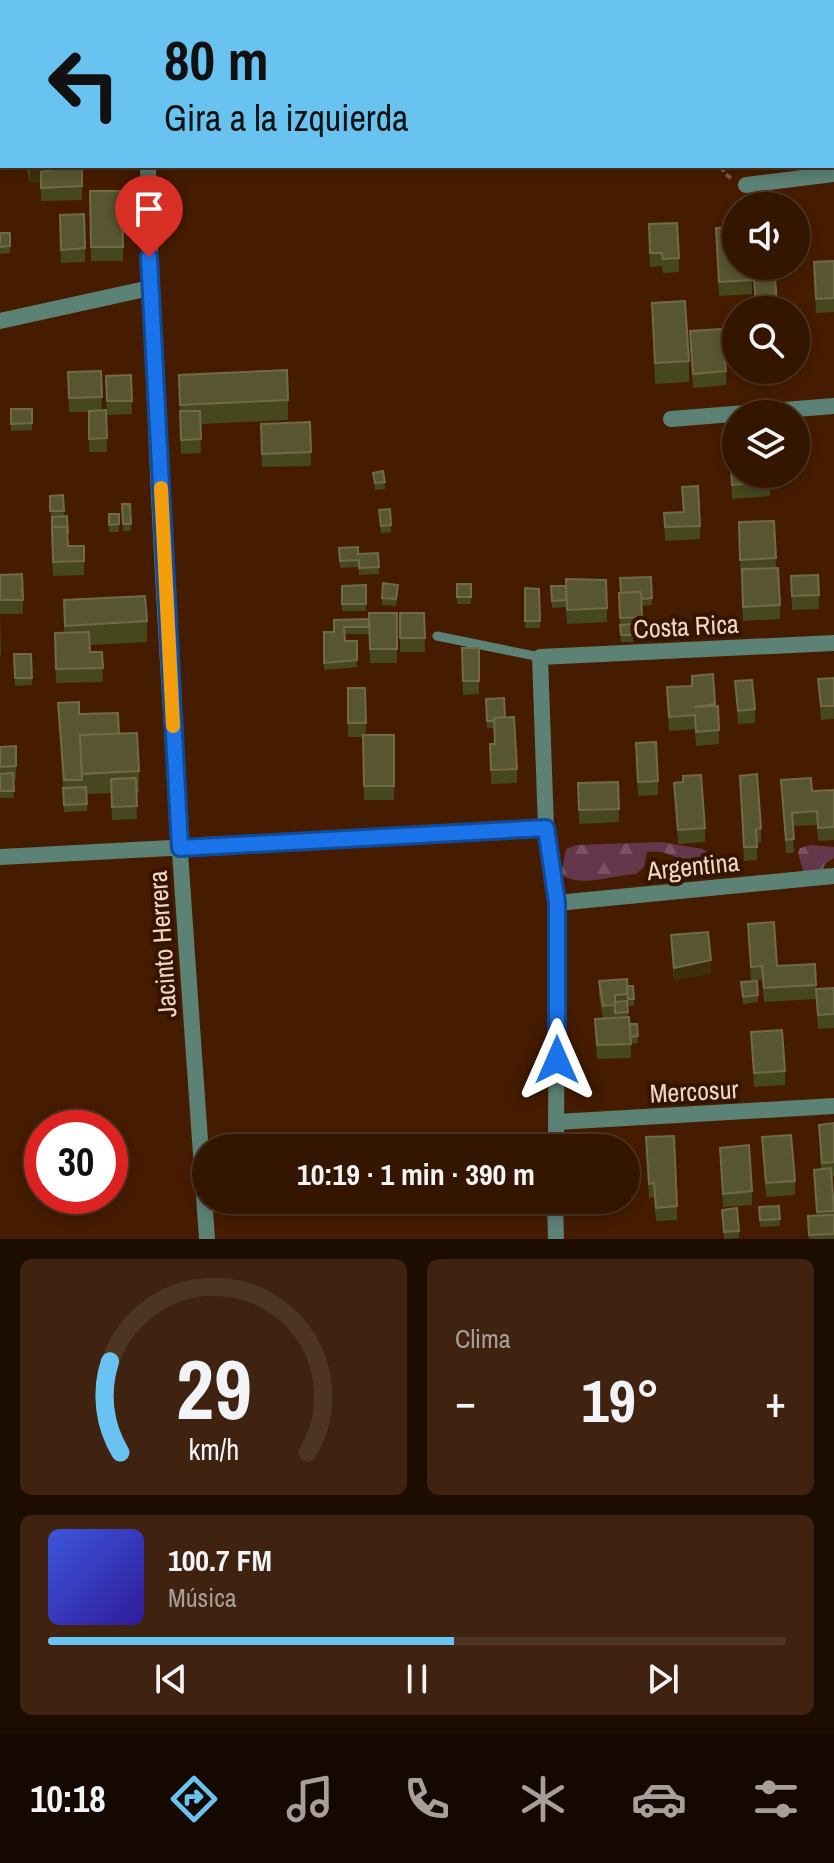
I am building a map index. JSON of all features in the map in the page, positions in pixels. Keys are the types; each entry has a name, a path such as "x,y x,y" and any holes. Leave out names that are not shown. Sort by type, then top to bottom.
{"street":[{"name":"Jacinto Herrera","path":"148,168 150,288 180,848 207,1239"},
{"path":"746,185 834,174"},
{"path":"0,321 150,288"},
{"path":"671,419 834,406"},
{"name":"Costa Rica","path":"540,657 834,643"},
{"path":"540,657 546,828 557,903 557,1134"},
{"path":"0,857 546,828"},
{"name":"Argentina","path":"557,903 834,876"},
{"name":"Mercosur","path":"557,1122 834,1106"},
{"path":"555,1214 556,1239"}],"lane":[{"path":"437,636 540,657"}],"green space":[{"path":"661,842 703,849 711,855 708,865 656,851 647,852 644,867 636,874 589,881 561,875 566,849 576,845"},
{"path":"811,845 834,847 834,858 825,864 817,884 805,878 798,853 800,848"}],"building":[{"path":"82,168 82,186 41,188 41,172"},
{"path":"90,191 122,191 123,247 91,247"},
{"path":"84,214 85,248 61,250 60,215"},
{"path":"677,223 679,258 663,259 662,253 650,253 649,224"},
{"path":"716,228 722,228 722,280 752,280 719,282"},
{"path":"0,233 10,233 10,246 0,247"},
{"path":"834,261 834,298 816,299 814,262"},
{"path":"754,280 775,280 776,296 755,296"},
{"path":"685,301 689,361 655,363 652,303"},
{"path":"722,329 722,371 693,374 690,331"},
{"path":"287,370 288,400 180,405 179,375"},
{"path":"101,371 102,397 69,398 68,372"},
{"path":"131,375 132,401 107,401 106,376"},
{"path":"11,409 32,409 32,423 11,424"},
{"path":"106,410 107,438 89,439 89,411"},
{"path":"180,411 200,411 201,439 181,440"},
{"path":"310,422 311,452 262,454 261,424"},
{"path":"383,471 385,482 375,483 373,473"},
{"path":"698,486 700,526 665,527 664,513 684,512 682,487"},
{"path":"63,495 64,511 50,511 50,496"},
{"path":"122,504 130,504 131,524 123,524"},
{"path":"390,509 391,525 381,526 379,510"},
{"path":"109,514 119,514 119,524 109,525"},
{"path":"67,516 68,534 67,527 52,527 52,517"},
{"path":"774,521 776,558 740,560 739,522"},
{"path":"52,527 67,527 68,546 84,546 84,561 53,562"},
{"path":"358,547 358,554 378,553 379,567 359,568 359,560 340,561 339,548"},
{"path":"778,568 780,605 743,607 742,569"},
{"path":"22,574 23,600 0,600 0,575"},
{"path":"818,575 819,595 792,596 791,576"},
{"path":"651,577 652,598 642,599 641,592 621,593 620,578"},
{"path":"566,579 606,580 607,608 567,610"},
{"path":"383,583 398,585 396,599 382,598"},
{"path":"457,584 471,584 471,597 457,597"},
{"path":"366,585 366,604 342,604 342,586"},
{"path":"551,586 566,586 566,600 552,601"},
{"path":"525,588 539,589 540,621 525,621"},
{"path":"641,592 642,617 620,618 619,593"},
{"path":"145,596 147,621 65,626 64,600"},
{"path":"369,613 397,613 397,649 370,649"},
{"path":"400,613 424,613 425,638 400,638"},
{"path":"369,619 369,627 344,627 345,641 357,641 357,660 324,663 324,632 334,632 334,620"},
{"path":"632,624 633,635 621,635 620,625"},
{"path":"89,632 90,652 102,652 103,668 56,669 55,633"},
{"path":"462,648 479,648 479,681 463,681"},
{"path":"14,654 31,654 32,678 15,678"},
{"path":"713,674 715,704 694,707 718,706 719,730 696,732 695,715 669,717 667,687 692,686 692,676"},
{"path":"834,678 834,706 821,706 818,679"},
{"path":"752,680 755,709 738,711 735,681"},
{"path":"348,688 365,688 366,723 348,723"},
{"path":"504,698 505,717 487,721 486,699"},
{"path":"79,702 79,714 118,713 119,734 80,735 82,780 64,780 58,703"},
{"path":"514,717 517,769 491,770 490,744 495,744 494,718"},
{"path":"137,733 139,771 82,774 80,735"},
{"path":"363,735 394,735 394,786 364,786"},
{"path":"656,742 658,781 638,782 636,743"},
{"path":"16,746 16,766 0,767 0,747"},
{"path":"13,773 14,791 0,791 0,774"},
{"path":"757,774 761,828 756,829 757,847 744,847 740,776"},
{"path":"701,775 705,828 678,830 674,783 683,782 683,776"},
{"path":"136,778 137,806 112,807 111,779"},
{"path":"811,778 812,791 834,790 834,827 818,828 817,811 792,813 794,839 786,840 781,780"},
{"path":"618,782 619,809 579,810 578,783"},
{"path":"86,787 87,804 64,805 63,788"},
{"path":"774,922 777,966 815,964 816,985 764,988 762,966 751,967 748,924"},
{"path":"708,932 711,960 674,968 671,935"},
{"path":"627,979 628,994 615,995 615,1005 603,1006 599,981"},
{"path":"757,981 758,995 743,997 741,982"},
{"path":"627,986 633,986 634,999 628,999"},
{"path":"834,988 834,1014 818,1015 816,989"},
{"path":"627,1001 628,1012 615,1013 615,1002"},
{"path":"629,1017 631,1044 597,1045 595,1019"},
{"path":"630,1024 637,1024 638,1036 630,1037"},
{"path":"782,1030 785,1071 754,1073 751,1032"},
{"path":"834,1123 834,1162 822,1163 819,1125"},
{"path":"791,1135 795,1181 766,1183 762,1137"},
{"path":"674,1136 677,1206 656,1208 654,1183 649,1184 646,1137"},
{"path":"749,1145 752,1191 723,1194 720,1148"},
{"path":"831,1168 834,1211 817,1212 814,1170"},
{"path":"779,1206 780,1219 760,1220 759,1207"},
{"path":"737,1208 739,1231 724,1232 722,1210"},
{"path":"834,1215 834,1234 809,1235 808,1216"}],"slow traffic":[{"path":"161,488 173,726"}],"route":[{"path":"149,257 180,848 546,828 557,903 557,1060"}]}
